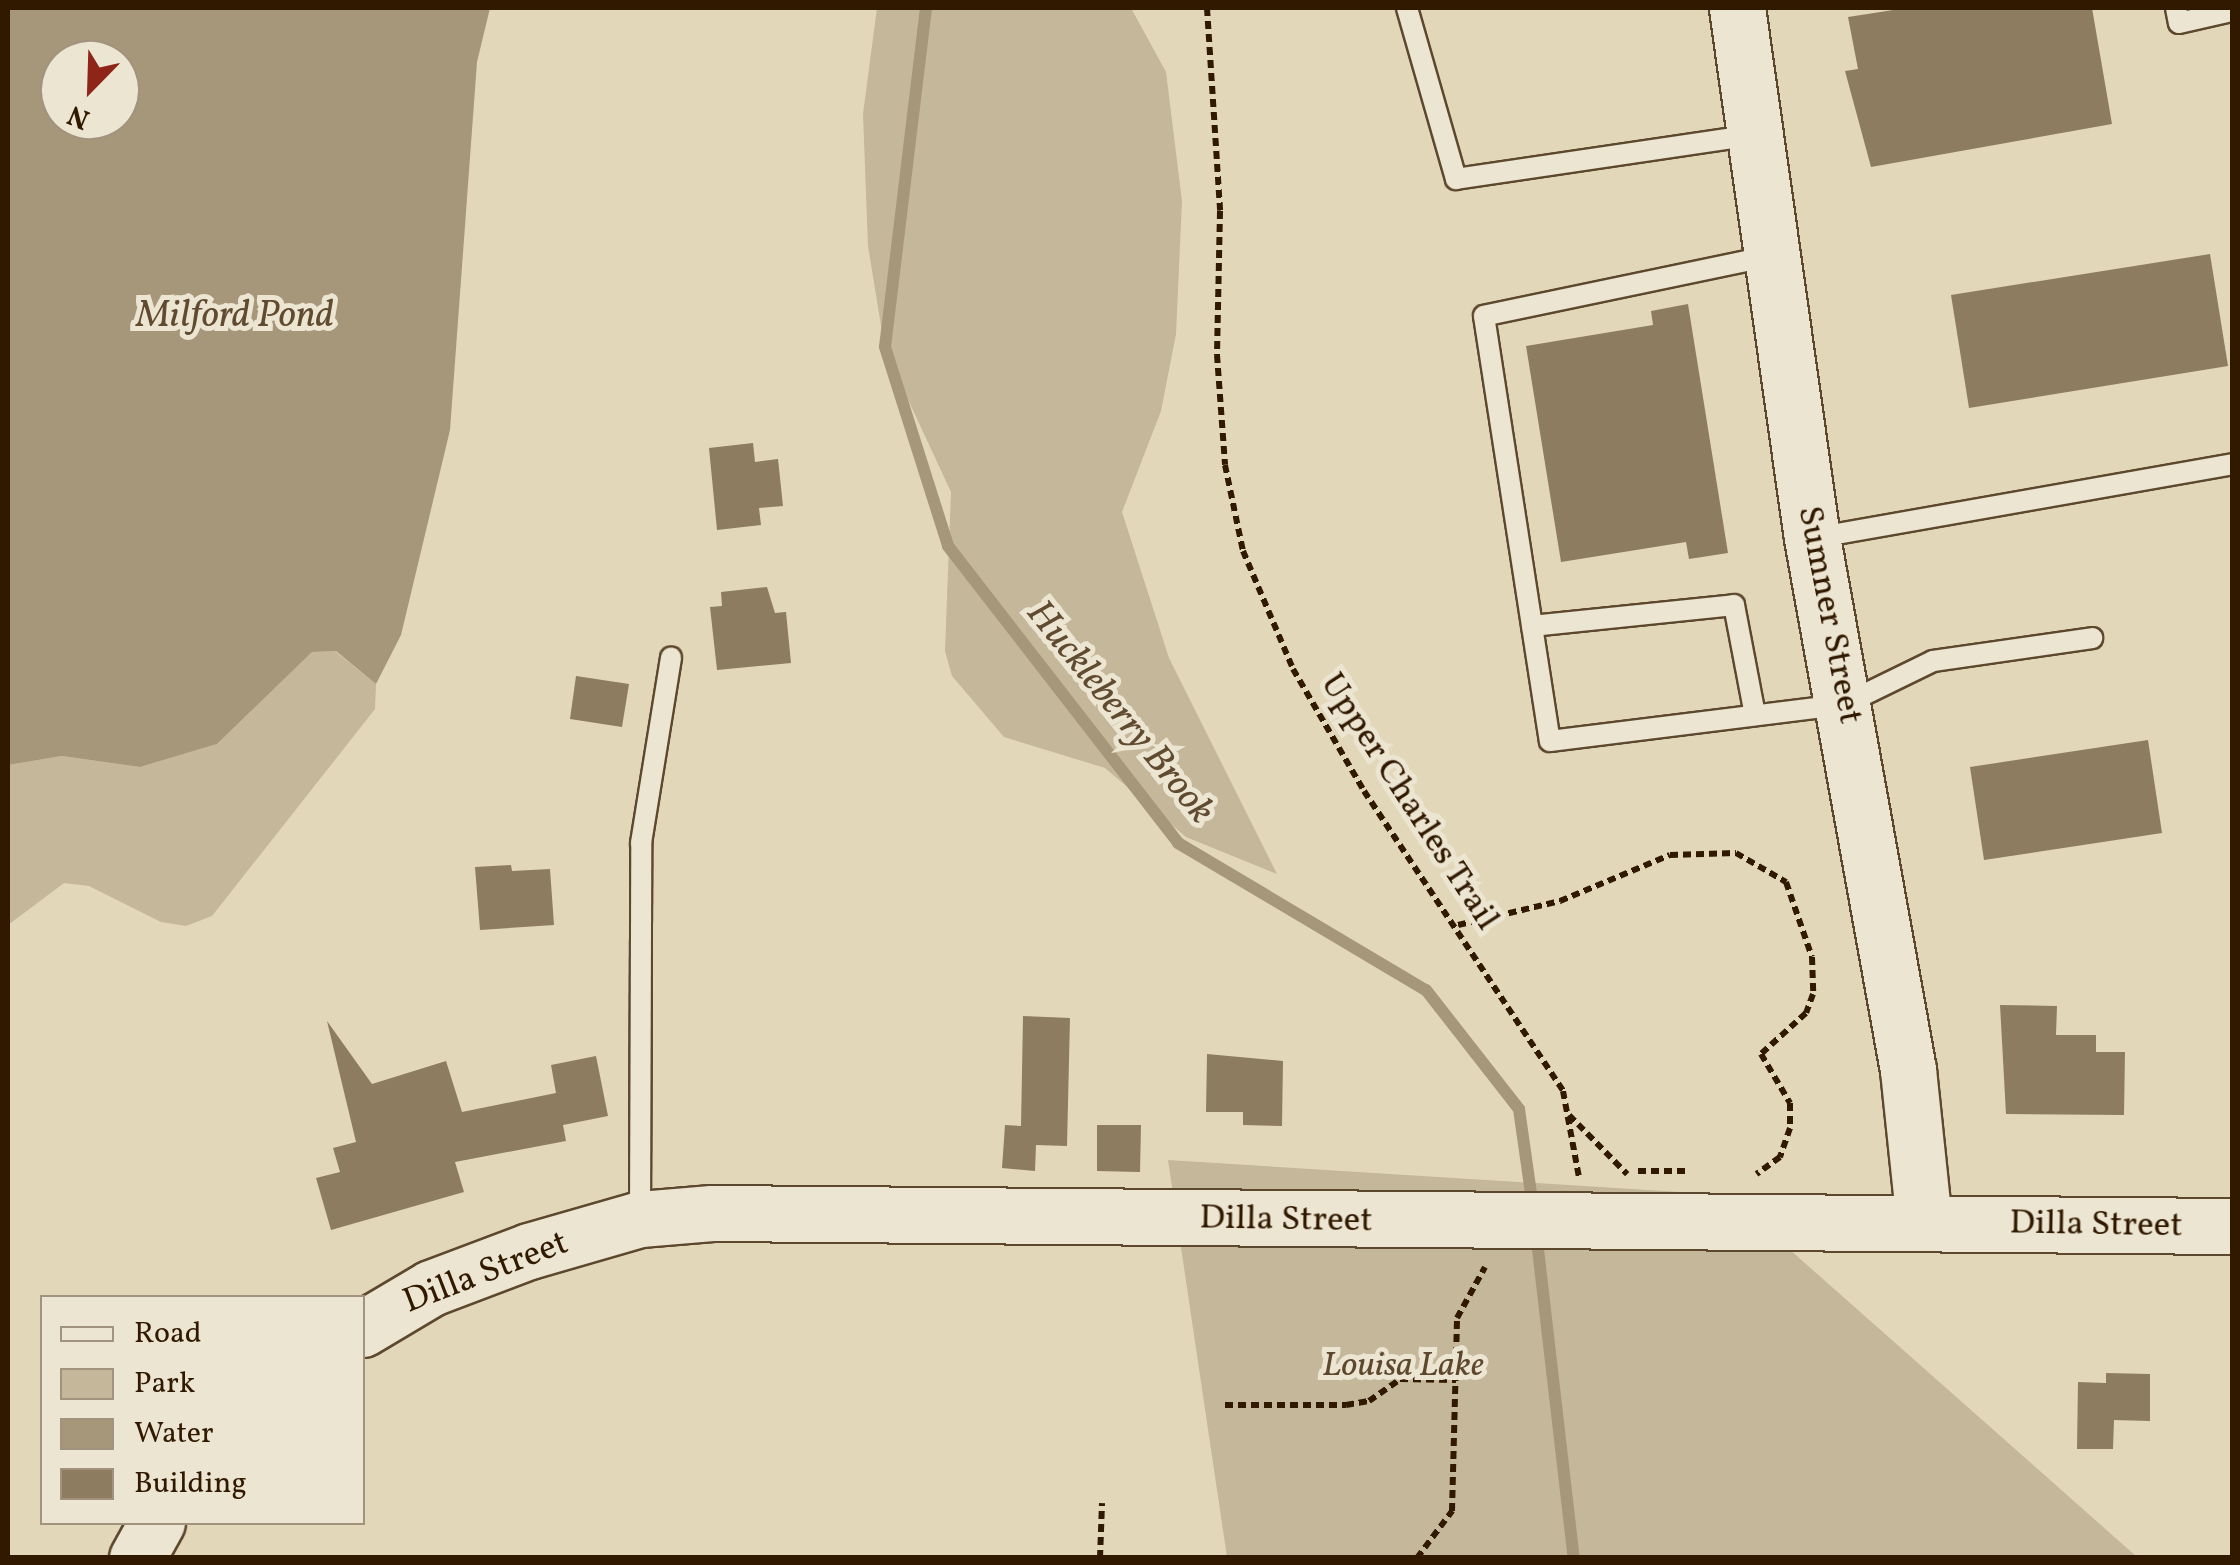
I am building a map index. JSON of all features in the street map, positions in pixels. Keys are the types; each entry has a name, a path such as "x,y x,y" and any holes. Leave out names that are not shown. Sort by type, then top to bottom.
{"main road":[{"name":"Sumner Street","path":"1737,8 1812,538 1908,1070 1924,1222"},
{"name":"Dilla Street","path":"365,1327 482,1266 640,1219 712,1214 1499,1242 1571,1210 1924,1222 2232,1226"},
{"path":"138,1558 155,1525"}],"lane":[{"path":"1407,8 1456,179 1755,135"},
{"path":"2176,8 2180,23 2232,11"},
{"path":"1772,255 1484,316 1550,740 1845,704 1933,661 2092,638"},
{"path":"1812,538 2232,464"},
{"path":"1532,626 1734,605 1755,716"},
{"path":"640,1219 642,843 671,657"}],"path":[{"name":"Upper Charles Trail","path":"1207,8 1220,211 1217,355 1225,465 1243,551 1293,669 1535,1044 1568,1114 1571,1210"},
{"path":"1458,925 1560,901 1670,855 1736,854 1786,882 1812,956 1813,994 1806,1012 1760,1054 1790,1103 1780,1157 1756,1175 1738,1176"},
{"path":"1568,1114 1628,1174 1705,1174"},
{"path":"1417,1558 1452,1511 1460,1308 1499,1242"},
{"path":"1225,1405 1346,1405 1369,1402 1400,1379 1456,1380"},
{"path":"1100,1558 1102,1503"}],"green space":[{"path":"877,8 1131,8 1166,72 1182,201 1176,334 1161,411 1122,512 1169,658 1277,874 1186,837 1105,768 1004,737 952,676 945,651 951,492 885,350 868,246 863,114"},
{"path":"335,651 376,684 375,709 212,916 186,926 161,922 89,886 64,883 8,925 8,765 62,756 140,767 217,744 312,652"},
{"name":"Louisa Lake","path":"1168,1160 1728,1195 2137,1557 1227,1557"}],"water":[{"name":"Milford Pond","path":"8,8 490,8 477,62 450,430 401,635 376,684 336,651 312,652 217,744 140,767 62,756 8,765"}],"building":[{"path":"1906,8 2092,8 2112,124 1871,167 1845,71 1858,69 1848,17"},
{"path":"2210,254 2228,366 1969,408 1951,295"},
{"path":"1688,304 1728,553 1689,559 1686,542 1561,562 1526,346 1653,325 1651,311"},
{"path":"753,443 755,462 778,459 783,506 759,508 761,525 717,530 709,448"},
{"path":"767,587 775,613 786,612 791,663 717,670 710,607 722,606 721,592"},
{"path":"576,676 629,684 622,727 570,719"},
{"path":"2148,740 2162,833 1984,860 1970,767"},
{"path":"511,865 512,871 550,869 554,925 480,930 475,867"},
{"path":"2000,1005 2057,1006 2056,1035 2096,1035 2096,1052 2125,1052 2124,1115 2006,1114"},
{"path":"1023,1016 1070,1018 1067,1146 1036,1145 1035,1171 1002,1168 1005,1125 1021,1126"},
{"path":"327,1021 372,1084 446,1061 462,1112 556,1093 551,1065 596,1056 608,1116 563,1125 566,1141 455,1162 464,1192 331,1230 316,1178 340,1172 333,1148 356,1142"},
{"path":"1207,1054 1283,1061 1282,1126 1243,1125 1243,1112 1206,1112"},
{"path":"1097,1125 1141,1125 1140,1172 1097,1171"},
{"path":"2106,1373 2150,1374 2150,1421 2114,1420 2113,1449 2077,1449 2078,1382 2106,1383"}],"waterway":[{"name":"Huckleberry Brook","path":"926,8 885,347 948,546 1178,843 1426,990 1519,1109 1533,1207"},
{"name":"Huckleberry Brook","path":"1536,1232 1574,1558"}]}
